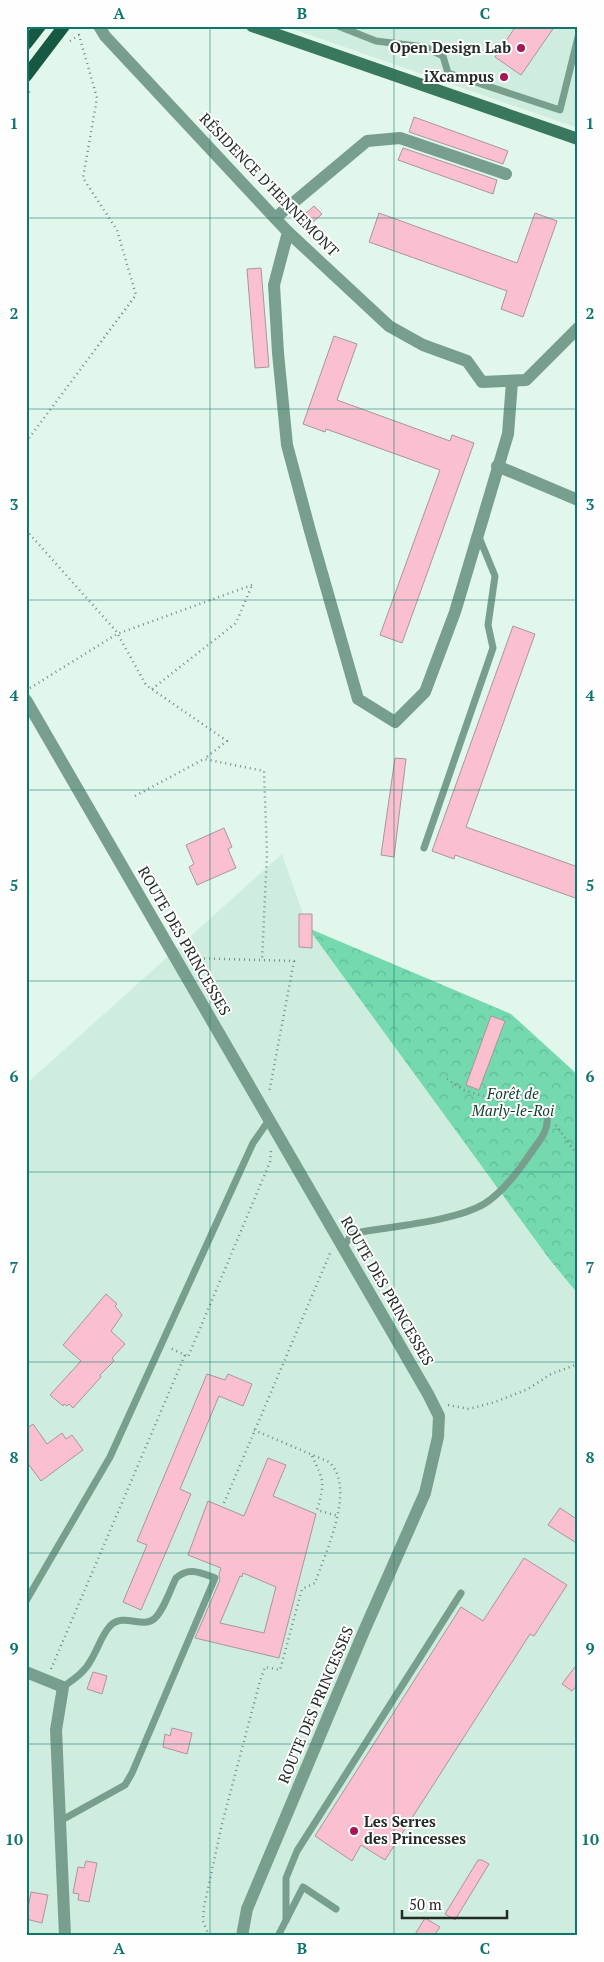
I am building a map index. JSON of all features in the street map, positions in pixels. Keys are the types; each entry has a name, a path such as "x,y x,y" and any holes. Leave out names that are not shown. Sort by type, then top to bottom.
{"main road":[{"path":"26,44 40,26"},
{"path":"26,76 64,26"}],"street":[{"name":"RÉSIDENCE D'HENNEMONT","path":"98,26 105,36 288,232 389,326 423,345 467,361 482,382 526,380 578,328"},
{"path":"252,26 578,139"},
{"path":"275,218 367,141 400,138 506,174"},
{"path":"288,232 274,285 278,353 288,445 310,531 358,699 395,722 425,692 455,612 508,434 512,382"},
{"path":"497,466 578,500"},
{"name":"ROUTE DES PRINCESSES","path":"26,700 269,1120 338,1246 439,1416 438,1436 425,1493 247,1909 242,1936"},
{"path":"26,1672 64,1687 56,1730 65,1936"}],"lane":[{"path":"338,26 376,41 425,47 443,56 448,73 560,110 578,37"},
{"path":"424,848 493,648 488,625 495,576 478,534"},
{"path":"338,1246 351,1235 361,1232 466,1212 484,1204 504,1188 526,1160 546,1131 547,1117"},
{"path":"26,1601 110,1457 253,1143 269,1120"},
{"path":"60,1821 125,1786 215,1578 194,1571 181,1573 176,1578 158,1615 153,1620 137,1622 124,1619 116,1622 102,1637 91,1662 64,1687"},
{"path":"286,1920 286,1878 297,1851 461,1593"},
{"path":"278,1936 302,1887 336,1909"}],"path":[{"path":"26,442 136,296 117,230 83,178 97,98 79,35"},
{"path":"26,530 117,634 146,685 227,741 204,759 135,796"},
{"path":"26,690 117,634 252,585 236,623 152,689"},
{"path":"204,759 264,771 267,854 262,960"},
{"path":"162,1344 188,1357 270,1162 269,1120 294,961 175,957"},
{"path":"446,1079 464,1090 498,1101 513,1113 523,1116 547,1117 557,1125 578,1156"},
{"path":"224,1503 254,1430 338,1246"},
{"path":"46,1680 185,1355"},
{"path":"432,1402 469,1409 495,1402 528,1388 551,1374 578,1364"},
{"path":"209,1936 203,1921 204,1907 222,1824 260,1682 265,1667 280,1670 302,1588 315,1583 338,1516 341,1500 340,1486 334,1467 329,1462 254,1430"},
{"path":"312,1455 322,1478 324,1488 317,1510 338,1516"}],"shaded area":[{"name":"iXcampus","path":"284,26 578,26 578,128"},
{"path":"282,854 308,928 550,1260 578,1294 578,1936 26,1936 26,1084"}],"green space":[{"name":"Forêt de Marly-le-Roi","path":"308,928 511,1014 578,1075 578,1294 550,1260"}],"building":[{"name":"Open Design Lab","path":"516,26 555,26 521,75 495,57"},
{"path":"414,117 508,151 503,164 409,132"},
{"path":"403,148 497,180 493,194 398,160"},
{"path":"314,206 322,214 313,222 305,214"},
{"path":"379,213 517,263 535,213 557,221 523,317 501,309 507,291 369,242"},
{"path":"261,268 269,367 255,368 247,269"},
{"path":"334,336 357,344 337,400 450,441 452,435 474,443 402,643 380,635 440,470 326,429 325,432 303,424"},
{"path":"513,626 535,634 466,827 578,867 578,899 455,855 454,859 432,851"},
{"path":"395,758 406,759 394,857 381,855"},
{"path":"224,828 232,847 228,849 236,868 197,885 189,867 194,864 186,845"},
{"path":"299,914 312,914 312,948 299,947"},
{"path":"491,1016 505,1021 479,1090 466,1085"},
{"path":"106,1294 117,1304 115,1306 122,1315 111,1331 125,1344 112,1358 114,1361 100,1375 101,1377 73,1408 69,1404 67,1406 64,1404 63,1406 50,1395 81,1361 63,1345"},
{"path":"207,1374 225,1380 228,1374 252,1384 243,1406 219,1396 180,1489 191,1494 141,1610 123,1602 147,1545 137,1541"},
{"path":"33,1424 47,1444 62,1433 66,1439 72,1435 83,1450 41,1481 26,1461 26,1429"},
{"path":"268,1458 286,1465 273,1496 316,1514 279,1658 195,1638 220,1580 221,1568 188,1555 208,1501 244,1516","holes":["243,1573 276,1587 264,1633 220,1623"]},
{"path":"560,1508 578,1520 578,1544 548,1525"},
{"path":"524,1558 567,1585 534,1636 530,1634 385,1860 361,1845 352,1861 315,1836 461,1607 483,1621"},
{"path":"578,1663 578,1684 572,1691 562,1684"},
{"path":"93,1672 107,1676 102,1694 87,1689"},
{"path":"172,1728 192,1733 187,1754 163,1747 165,1734 170,1736"},
{"path":"478,1860 489,1864 455,1920 445,1914"},
{"path":"86,1861 97,1863 89,1902 78,1900 79,1894 73,1893 78,1867 84,1868"},
{"path":"31,1892 48,1895 42,1923 26,1919"},
{"path":"425,1918 440,1927 434,1936 414,1936"}],"place":[{"name":"Open Design Lab","path":"521,48"},
{"name":"iXcampus","path":"504,77"},
{"name":"Les Serres des Princesses","path":"354,1831"}]}
